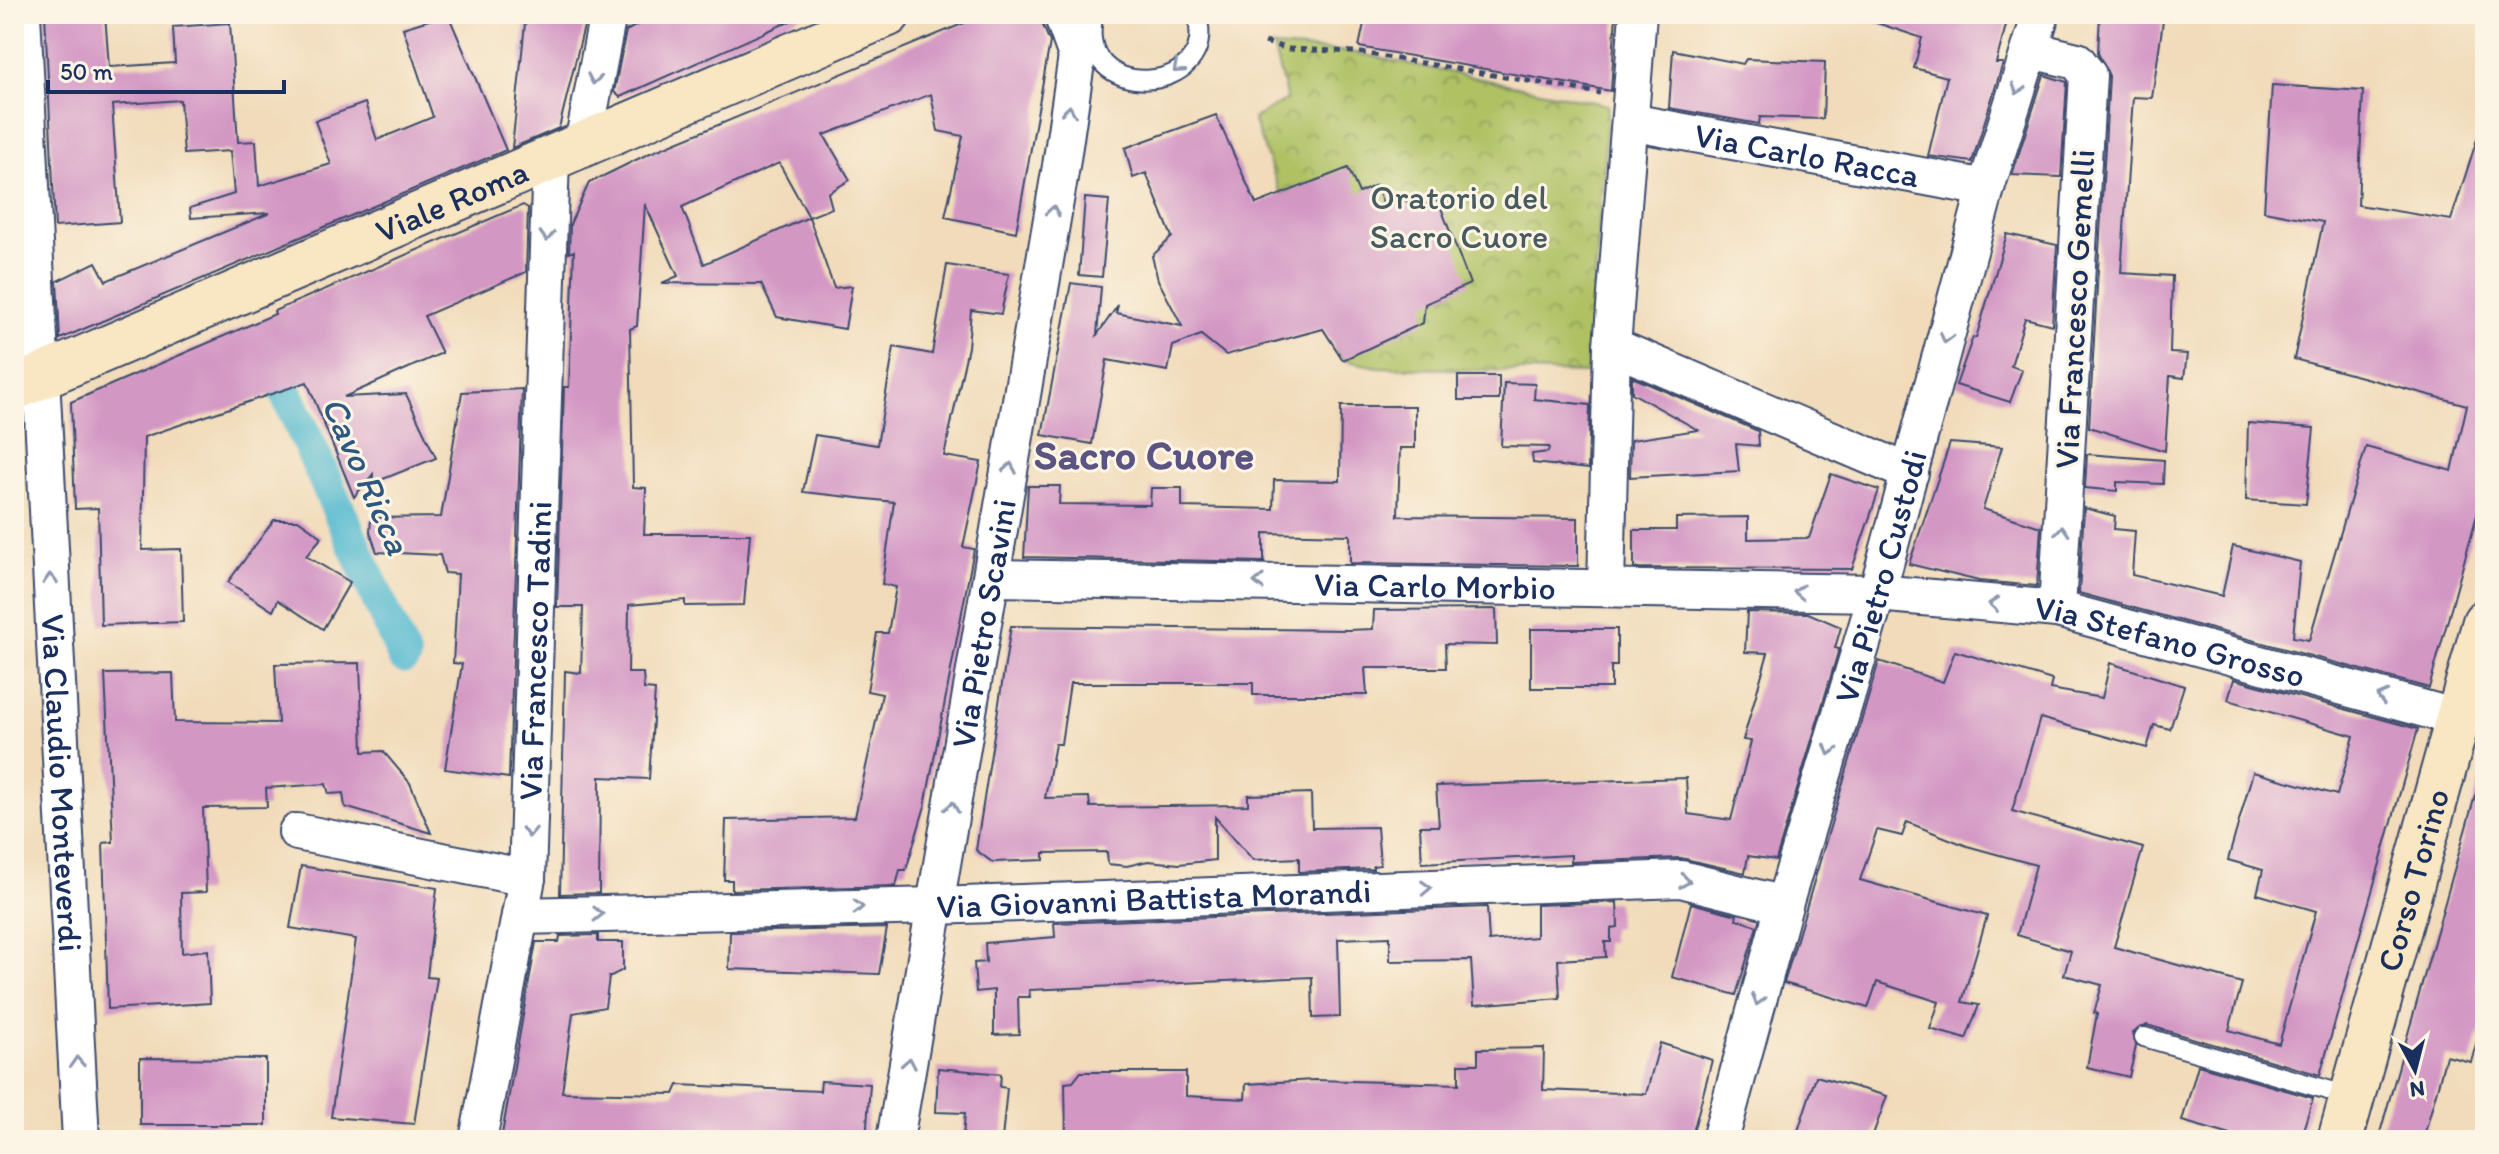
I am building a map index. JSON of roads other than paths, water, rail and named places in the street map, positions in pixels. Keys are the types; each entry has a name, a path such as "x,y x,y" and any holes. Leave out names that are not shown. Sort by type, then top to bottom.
{"street":[{"name":"Via Claudio Monteverdi","path":"22,14 26,383 81,1140"},
{"name":"Via Francesco Tadini","path":"478,1140 527,878 567,151 608,14"},
{"name":"Viale Roma","path":"26,383 888,14"},
{"name":"Via Pietro Scavini","path":"895,1140 991,578 1088,55 1062,14"},
{"path":"1606,587 1622,109 1638,14"},
{"name":"Via Pietro Custodi","path":"1720,1140 1784,905 1877,593 1986,188 2041,14"},
{"name":"Via Francesco Gemelli","path":"2031,50 2077,61 2088,75 2057,609"},
{"name":"Via Carlo Racca","path":"1622,109 1986,188"},
{"path":"1612,346 1910,473"},
{"name":"Via Carlo Morbio","path":"991,578 1877,593"},
{"name":"Via Stefano Grosso","path":"1877,593 2057,609 2458,718"},
{"name":"Corso Torino","path":"2340,1140 2485,622"},
{"path":"297,832 527,878"},
{"name":"Via Giovanni Battista Morandi","path":"520,916 935,906 1681,879 1784,905"}],"lane":[{"path":"1094,14 1088,55 1121,77 1154,81 1170,76 1193,53 1198,37 1196,14"},
{"path":"2144,1037 2352,1097"}],"waterway":[{"name":"Cavo Ricca","path":"266,347 404,657"}],"district":[{"name":"Sacro Cuore","path":"1144,454"}],"park label":[{"name":"Oratorio del Sacro Cuore","path":"1459,216"}]}
